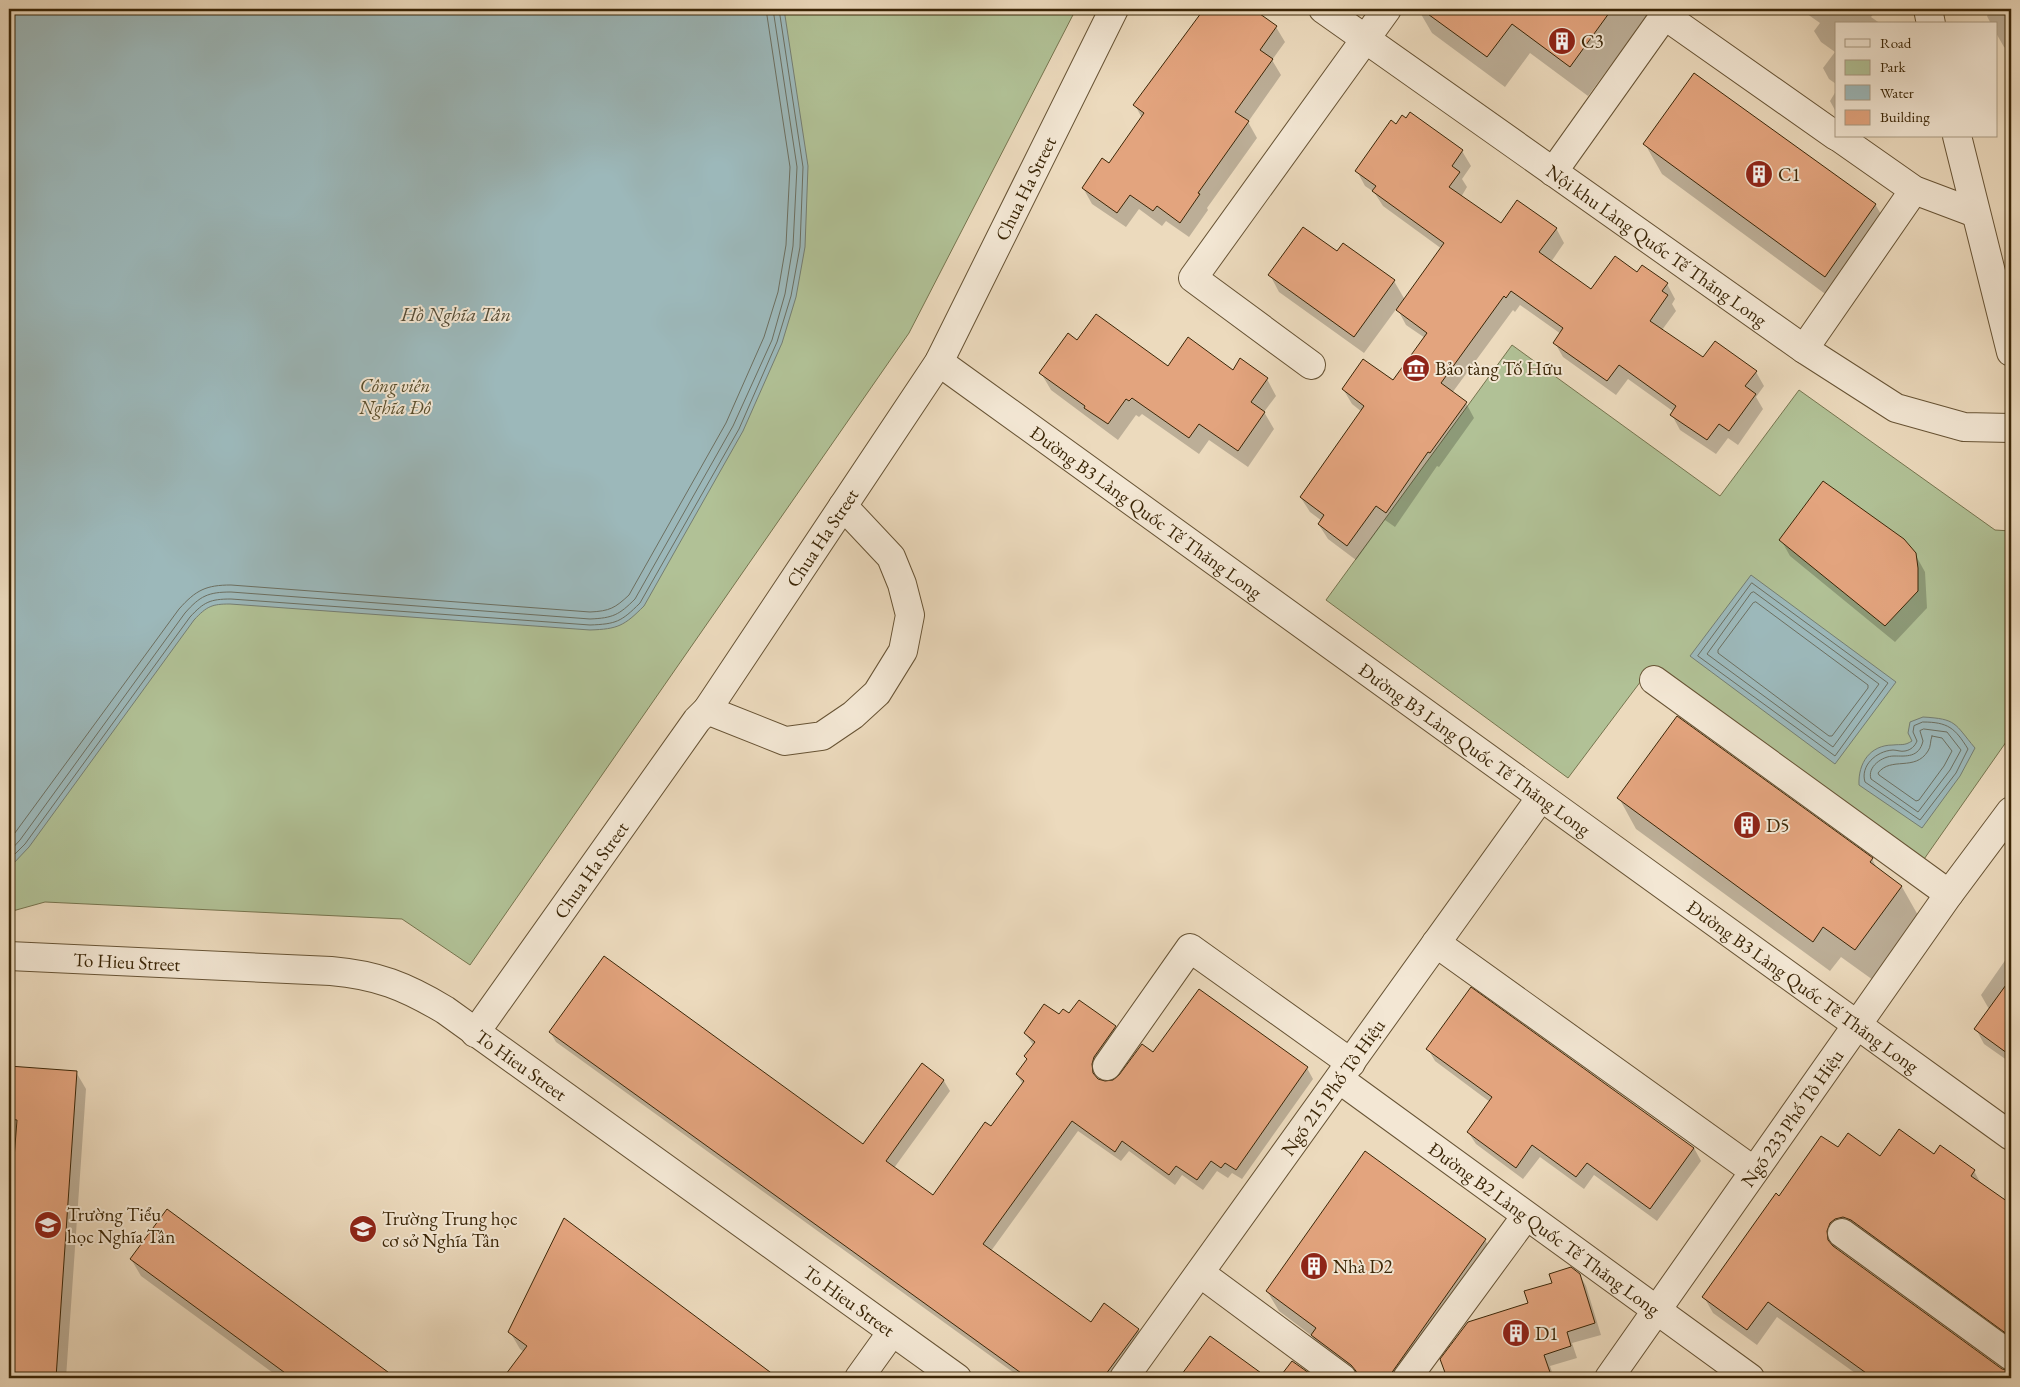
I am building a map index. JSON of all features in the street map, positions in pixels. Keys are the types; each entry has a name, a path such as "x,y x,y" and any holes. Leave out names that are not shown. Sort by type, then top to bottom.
{"street":[{"name":"Chua Ha Street","path":"475,1033 697,720 707,710 938,362 1114,9"},
{"name":"Nội khu Làng Quốc Tế Thăng Long","path":"1323,9 1804,349 1896,408 1964,427 2011,428"},
{"path":"1311,365 1193,278 1387,9"},
{"path":"1928,9 1931,22"},
{"path":"1553,172 1667,12 1835,135"},
{"path":"1840,138 1914,190 1975,213"},
{"path":"1957,138 2011,352"},
{"path":"1804,349 1914,190"},
{"name":"Đường B3 Làng Quốc Tế Thăng Long","path":"938,362 2011,1136"},
{"path":"707,710 785,741 822,736 853,715 877,693 903,651 910,615 902,584 891,557 843,506"},
{"path":"1654,680 1949,894"},
{"name":"Ngõ 215 Phố Tô Hiệu","path":"1124,1378 1541,797"},
{"name":"Ngõ 233 Phố Tô Hiệu","path":"1609,1378 1949,894 2011,811"},
{"path":"1436,943 1754,1172"},
{"name":"Đường B2 Làng Quốc Tế Thăng Long","path":"1107,1066 1190,948 1526,1216 1750,1378"},
{"name":"To Hieu Street","path":"9,956 361,974 388,981 416,993 445,1010 957,1378"},
{"path":"1407,1378 1526,1216"},
{"path":"1842,1233 2011,1356"},
{"path":"1200,1272 1342,1378"},
{"path":"859,1378 892,1332"}],"green space":[{"name":"Hồ Nghĩa Tân","path":"9,9 1076,9 909,333 470,965 402,919 45,902 9,912"},
{"path":"1512,345 1720,496 1799,390 1995,530 2011,531 2011,735 1922,862 1650,669 1568,778 1326,600"}],"water":[{"name":"Hồ Nghĩa Tân","path":"9,9 784,9 808,166 805,247 796,297 782,343 743,431 644,606 620,625 607,629 590,630 230,604 210,607 194,620 29,847 12,865 9,865"},
{"path":"1751,575 1896,682 1835,764 1690,656"},
{"path":"1923,717 1949,721 1958,728 1975,748 1960,776 1922,828 1859,785 1859,777 1863,763 1872,752 1885,746 1905,744 1912,741 1908,733 1910,722"}],"building":[{"path":"1204,9 1253,9 1277,26 1260,50 1273,59 1235,112 1249,121 1198,193 1200,194 1180,223 1157,206 1153,211 1130,195 1117,213 1082,188 1102,158 1109,163 1144,113 1133,105"},
{"name":"C3","path":"1421,9 1612,9 1570,67 1512,24 1487,57"},
{"name":"C1","path":"1694,73 1876,204 1825,277 1643,144"},
{"path":"1410,112 1463,150 1452,166 1460,172 1449,187 1501,223 1517,200 1557,228 1539,252 1591,289 1615,256 1637,272 1642,265 1668,283 1662,291 1668,295 1650,321 1703,357 1715,341 1757,371 1745,386 1756,394 1729,431 1719,424 1707,440 1670,415 1676,406 1619,365 1607,381 1553,343 1563,328 1511,291 1506,298 1504,296 1441,383 1467,402 1430,453 1428,452 1386,513 1376,506 1347,546 1318,524 1324,515 1300,497 1364,406 1342,389 1363,359 1393,380 1427,333 1396,310 1444,243 1372,191 1376,186 1355,171 1391,120 1396,124 1402,115 1406,118"},
{"path":"1303,227 1337,251 1343,243 1395,280 1354,337 1268,275"},
{"path":"1096,314 1168,366 1188,337 1233,370 1240,358 1268,378 1251,402 1265,412 1238,451 1199,424 1189,438 1132,398 1129,401 1126,399 1108,424 1039,373 1068,333 1077,340"},
{"path":"1823,481 1904,539 1916,553 1918,591 1885,626 1779,540"},
{"name":"D5","path":"1677,716 1873,858 1870,862 1902,886 1855,950 1823,927 1813,942 1617,798"},
{"path":"604,956 863,1144 922,1063 944,1080 886,1161 933,1195 985,1122 991,1126 1024,1081 1016,1074 1027,1059 1024,1056 1035,1042 1024,1033 1044,1004 1059,1014 1063,1009 1069,1013 1079,1000 1116,1026 1094,1057 1092,1064 1093,1073 1098,1079 1105,1081 1113,1080 1119,1075 1142,1044 1153,1052 1199,989 1308,1067 1236,1170 1225,1163 1221,1168 1211,1161 1197,1180 1176,1166 1169,1175 1122,1141 1115,1152 1072,1121 983,1244 1091,1322 1104,1303 1139,1329 1103,1378 1028,1378 549,1032"},
{"path":"2011,978 2011,1056 1974,1029"},
{"path":"1471,987 1694,1148 1650,1209 1587,1163 1576,1177 1532,1145 1516,1168 1467,1132 1492,1097 1426,1049"},
{"name":"Trường Tiểu học Nghĩa Tân","path":"9,1066 77,1071 56,1378 9,1378 9,1223 17,1120 9,1119"},
{"path":"1899,1129 1934,1154 1940,1145 1975,1170 1971,1176 2011,1204 2011,1337 1851,1220 1843,1217 1835,1219 1830,1223 1827,1231 1828,1240 1833,1246 2002,1369 2011,1371 2011,1378 1873,1378 1768,1302 1747,1330 1702,1297 1776,1193 1779,1196 1821,1136 1838,1147 1848,1133 1880,1156"},
{"name":"Nhà D2","path":"1365,1151 1486,1239 1388,1378 1357,1378 1356,1371 1351,1365 1311,1335 1316,1328 1266,1291"},
{"path":"167,1209 396,1378 292,1378 130,1259"},
{"path":"564,1218 778,1378 503,1378 527,1346 508,1332"},
{"path":"1571,1267 1580,1274 1595,1323 1567,1332 1571,1346 1544,1355 1552,1378 1447,1378 1440,1359 1468,1322 1528,1303 1524,1291 1552,1283 1549,1274"},
{"path":"1210,1336 1268,1378 1179,1378"},
{"path":"1292,1361 1316,1378 1279,1378"}],"place":[{"name":"C3","path":"1562,41"},
{"name":"C1","path":"1759,174"},
{"name":"Bảo tàng Tố Hữu","path":"1416,368"},
{"name":"D5","path":"1747,825"},
{"name":"Trường Tiểu học Nghĩa Tân","path":"48,1225"},
{"name":"Trường Trung học cơ sở Nghĩa Tân","path":"363,1229"},
{"name":"Nhà D2","path":"1314,1266"},
{"name":"D1","path":"1516,1333"}],"park label":[{"name":"Công viên Nghĩa Đô","path":"395,396"}]}
